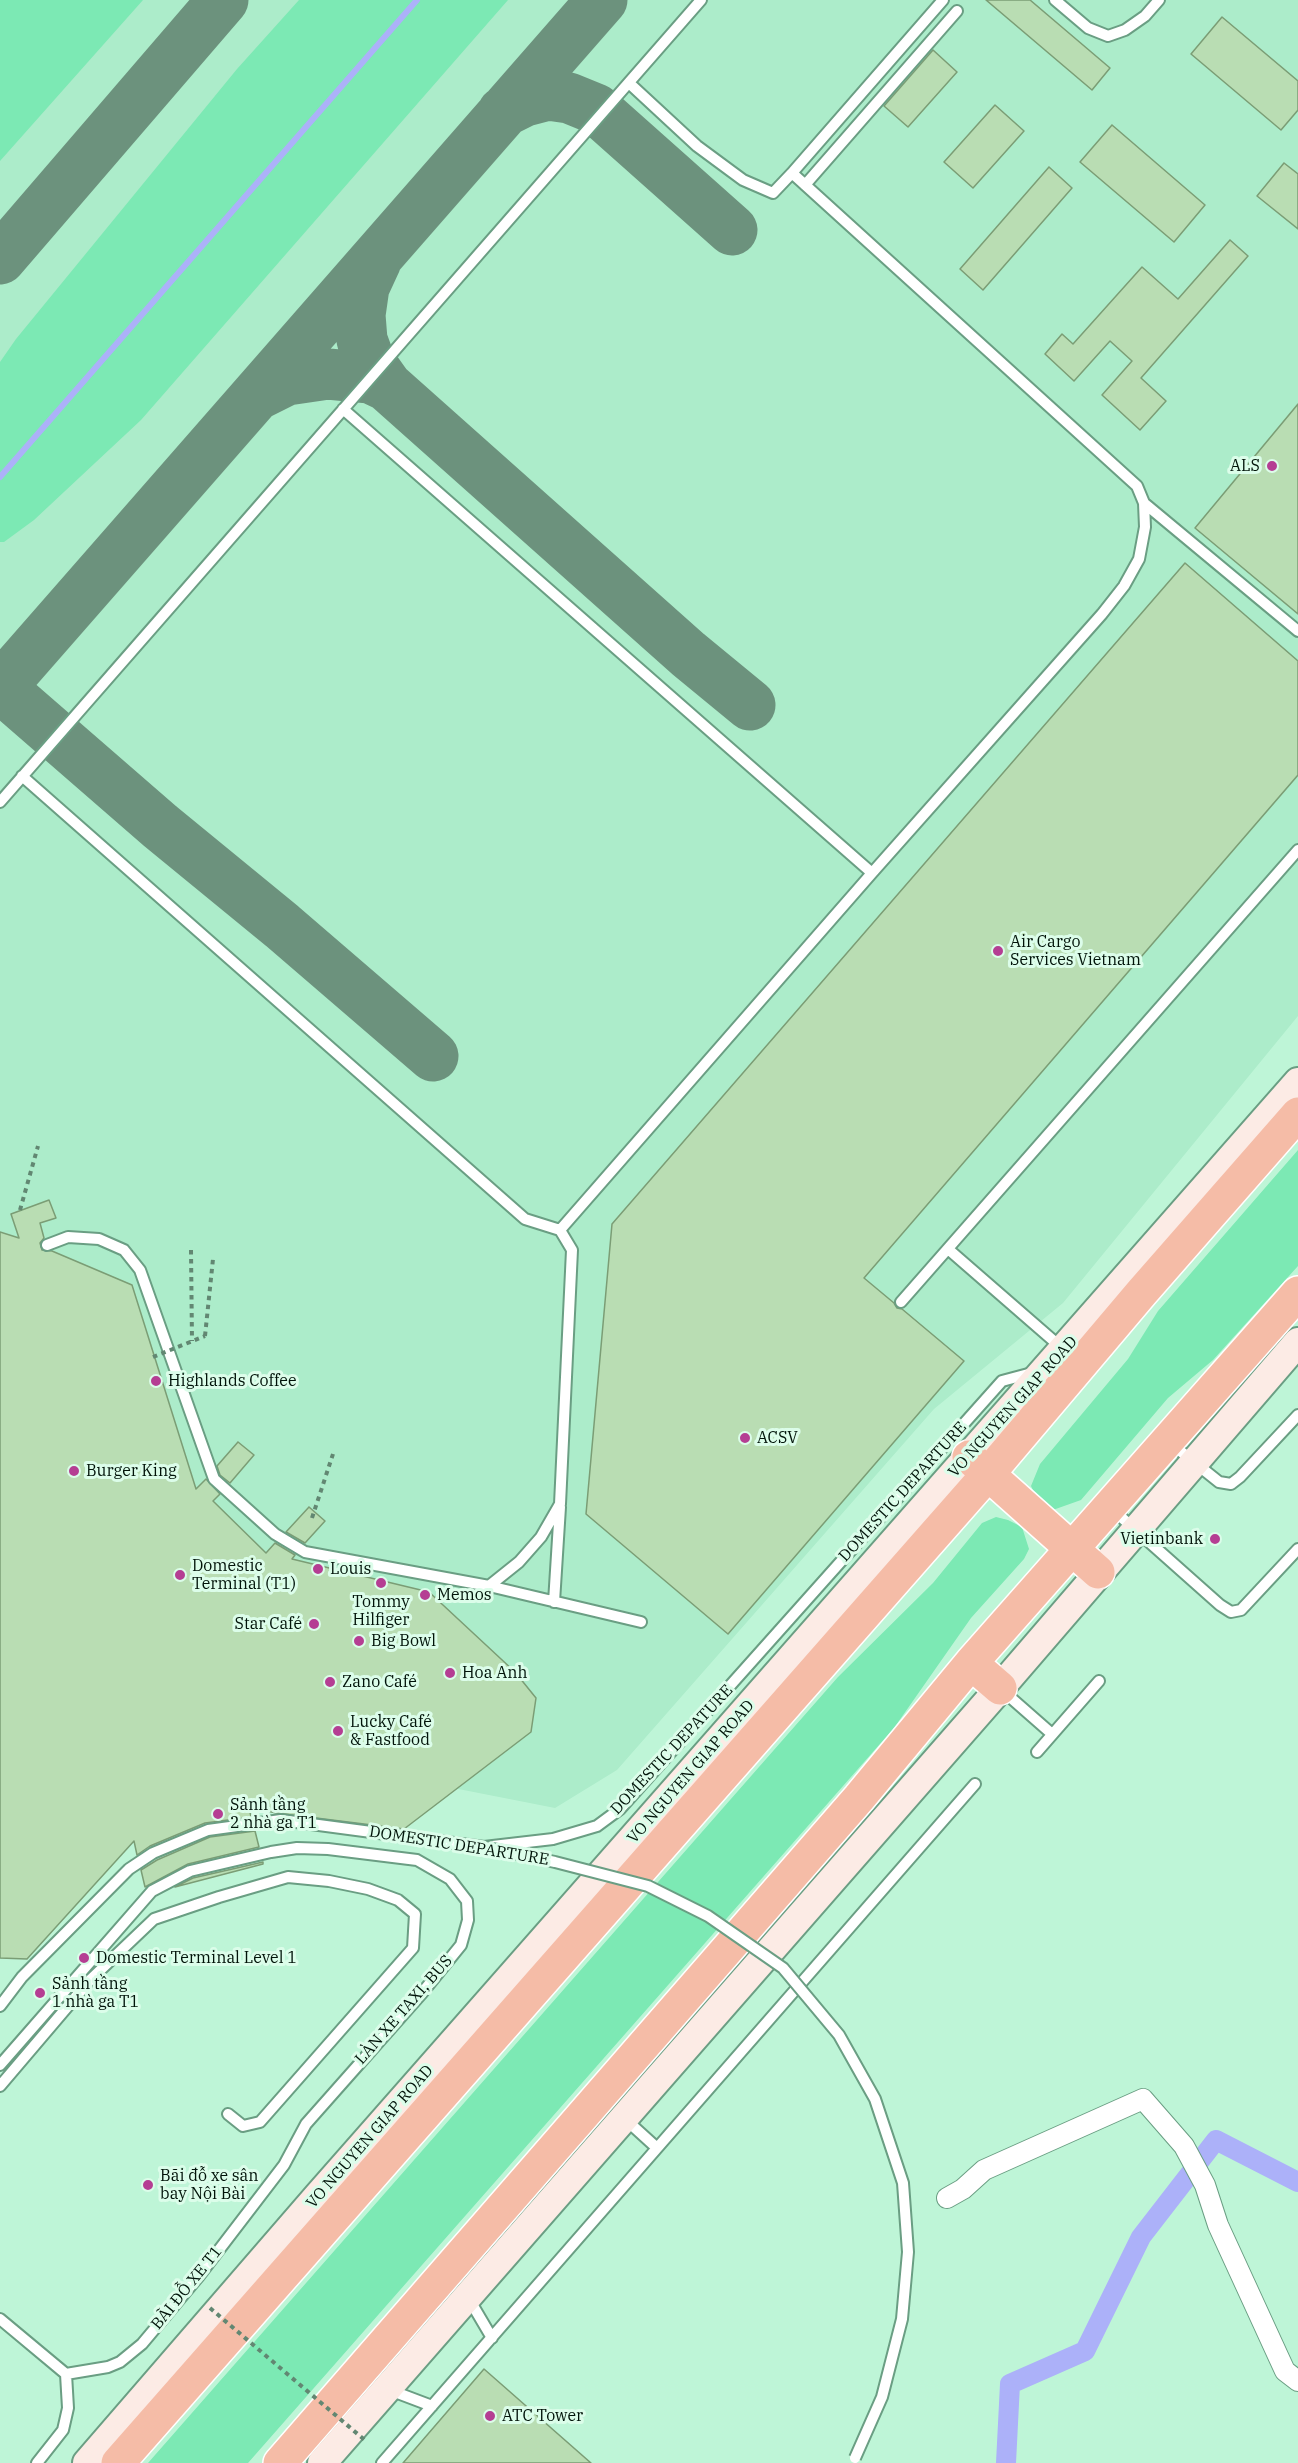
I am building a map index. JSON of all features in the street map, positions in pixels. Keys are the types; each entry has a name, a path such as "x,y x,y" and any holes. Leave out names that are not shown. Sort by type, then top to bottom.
{"highway":[{"name":"VO NGUYEN GIAP ROAD","path":"118,2463 845,1635 1064,1361 1142,1292 1298,1114"},
{"path":"280,2463 851,1807 971,1663 1168,1441 1280,1348 1298,1293"},
{"path":"979,1465 1098,1572"},
{"path":"971,1663 1000,1688"}],"main road":[{"name":"VO NGUYEN GIAP ROAD","path":"1064,1361 1094,1316 1298,1082"},
{"path":"1094,1316 1142,1292"},
{"path":"322,2463 469,2298 1194,1463 1280,1348"},
{"name":"VO NGUYEN GIAP ROAD","path":"87,2463 326,2187 809,1638 979,1465"},
{"path":"809,1638 845,1635"}],"street":[{"path":"948,2198 963,2189 984,2170 1143,2099 1184,2146 1205,2185 1218,2225 1285,2371 1298,2381"}],"lane":[{"path":"0,802 701,0"},
{"path":"629,83 697,146 743,180 773,193 943,0"},
{"path":"1055,0 1088,28 1108,36 1125,30 1145,16 1159,0"},
{"path":"805,185 957,11"},
{"path":"560,1230 1124,586 1139,559 1146,527 1144,503 1137,486 792,173"},
{"path":"343,409 872,873"},
{"path":"1144,503 1298,631"},
{"path":"22,776 525,1219 560,1230 572,1250 554,1602"},
{"path":"901,1302 1298,850"},
{"path":"47,1245 68,1237 99,1239 124,1250 140,1270 214,1479 275,1534 305,1552 489,1586 641,1622"},
{"path":"948,1249 1064,1361"},
{"name":"DOMESTIC DEPARTURE","path":"908,1486 1002,1381 1064,1361"},
{"path":"1168,1441 1219,1482 1232,1484 1298,1415"},
{"name":"DOMESTIC DEPATURE","path":"484,1847 553,1839 575,1834 597,1826 620,1809 908,1486"},
{"path":"489,1586 519,1562 534,1545 560,1504"},
{"path":"1110,1507 1220,1605 1232,1612 1241,1610 1298,1549"},
{"path":"1037,1752 1099,1681"},
{"path":"1000,1688 1052,1734"},
{"path":"382,2463 975,1784"},
{"name":"DOMESTIC DEPARTURE","path":"0,2006 22,1977 129,1869 153,1853 208,1830 281,1820 484,1847 555,1862 648,1886 708,1916 783,1968 838,2035 875,2099 903,2183 908,2252 902,2319 882,2397 854,2461"},
{"name":"LÀN XE TAXI, BUS","path":"0,2065 152,1891 190,1871 297,1848 417,1860 450,1879 467,1901 468,1920 461,1945 422,1993 306,2124 284,2165"},
{"path":"0,2086 91,1979 154,1919 288,1877 329,1881 368,1889 398,1900 415,1914 413,1948 260,2122 243,2126 228,2114"},
{"path":"624,2118 657,2148"},
{"name":"BÃI ĐỖ XE T1","path":"66,2374 108,2367 120,2362 142,2344 199,2276 284,2165"},
{"path":"469,2298 492,2338"},
{"path":"0,2319 66,2374 68,2408 63,2430 37,2463"},
{"path":"387,2389 432,2406"}],"path":[{"path":"20,1210 38,1146"},
{"path":"191,1250 192,1341"},
{"path":"153,1357 205,1336 213,1259"},
{"path":"312,1518 333,1454"},
{"path":"210,2308 367,2442"}],"shaded area":[{"path":"0,0 1298,0 1298,1016 1063,1303 934,1409 617,1770 555,1808 138,1726 0,1886"},
{"path":"0,0 143,0 0,161"},
{"path":"299,0 508,0 141,420 34,520 4,542 0,542 0,362 16,339 237,69"},
{"path":"1298,1150 1298,1266 1213,1360 1168,1398 1081,1500 1050,1511 1038,1501 1031,1486 1040,1464 1128,1359 1158,1311"},
{"path":"996,1517 1022,1527 1029,1549 1024,1559 971,1618 894,1728 248,2463 148,2463 838,1677 933,1583 982,1523"}],"building":[{"path":"986,0 1030,0 1110,68 1092,90"},
{"path":"1222,17 1298,81 1298,110 1281,130 1191,54"},
{"path":"933,50 957,72 908,127 884,106"},
{"path":"995,105 1024,131 973,188 944,162"},
{"path":"1112,125 1205,205 1174,242 1080,162"},
{"path":"1284,163 1298,174 1298,229 1257,196"},
{"path":"1049,167 1072,188 983,290 960,269"},
{"path":"1230,240 1248,256 1141,378 1166,401 1140,430 1102,395 1132,361 1110,341 1074,381 1045,354 1062,334 1073,344 1142,267 1178,299"},
{"name":"ALS","path":"1298,404 1298,614 1195,528"},
{"path":"1185,563 1298,661 1298,775 864,1278 897,1308 902,1309 964,1361 728,1634 586,1514 612,1224"},
{"name":"Domestic Terminal (T1)","path":"49,1200 56,1218 40,1223 44,1238 40,1243 42,1250 52,1251 132,1285 196,1489 206,1479 220,1494 213,1501 266,1553 275,1543 295,1555 292,1559 429,1592 515,1672 536,1698 531,1732 404,1829 276,1813 249,1807 251,1817 205,1823 150,1846 137,1855 134,1841 27,1959 0,1958 0,1232 19,1238 11,1214"},
{"path":"238,1442 254,1455 230,1483 220,1475 217,1466"},
{"path":"309,1507 325,1521 305,1543 286,1532"},
{"path":"255,1831 259,1847 188,1864 145,1887 141,1870 157,1860 210,1837"},
{"path":"263,1862 263,1864 175,1887 193,1878"},
{"name":"ATC Tower","path":"484,2369 591,2463 403,2463"}],"waterway":[{"path":"0,477 417,0"},
{"path":"1006,2463 1010,2384 1085,2351 1141,2237 1216,2140 1298,2182"}],"taxiway":[{"path":"0,259 223,0"},
{"path":"0,688 602,0"},
{"path":"503,112 525,101 548,95 569,98 596,109 732,230"},
{"path":"376,261 364,287 360,315 362,340 370,362 387,386"},
{"path":"257,395 287,380 328,374 370,378 387,386 688,654 750,705"},
{"path":"0,687 160,826 282,926 433,1056"}],"place":[{"name":"ALS","path":"1272,466"},
{"name":"Air Cargo Services Vietnam","path":"998,951"},
{"name":"Highlands Coffee","path":"156,1381"},
{"name":"ACSV","path":"745,1438"},
{"name":"Burger King","path":"74,1471"},
{"name":"Vietinbank","path":"1215,1539"},
{"name":"Louis","path":"318,1569"},
{"name":"Domestic Terminal (T1)","path":"180,1575"},
{"name":"Tommy Hilfiger","path":"381,1583"},
{"name":"Memos","path":"425,1595"},
{"name":"Star Café","path":"314,1624"},
{"name":"Big Bowl","path":"359,1641"},
{"name":"Hoa Anh","path":"450,1673"},
{"name":"Zano Café","path":"330,1682"},
{"name":"Lucky Café & Fastfood","path":"338,1731"},
{"name":"Sảnh tầng 2 nhà ga T1","path":"218,1814"},
{"name":"Domestic Terminal Level 1","path":"84,1958"},
{"name":"Sảnh tầng 1 nhà ga T1","path":"40,1993"},
{"name":"Bãi đỗ xe sân bay Nội Bài","path":"148,2185"},
{"name":"ATC Tower","path":"490,2416"}]}
